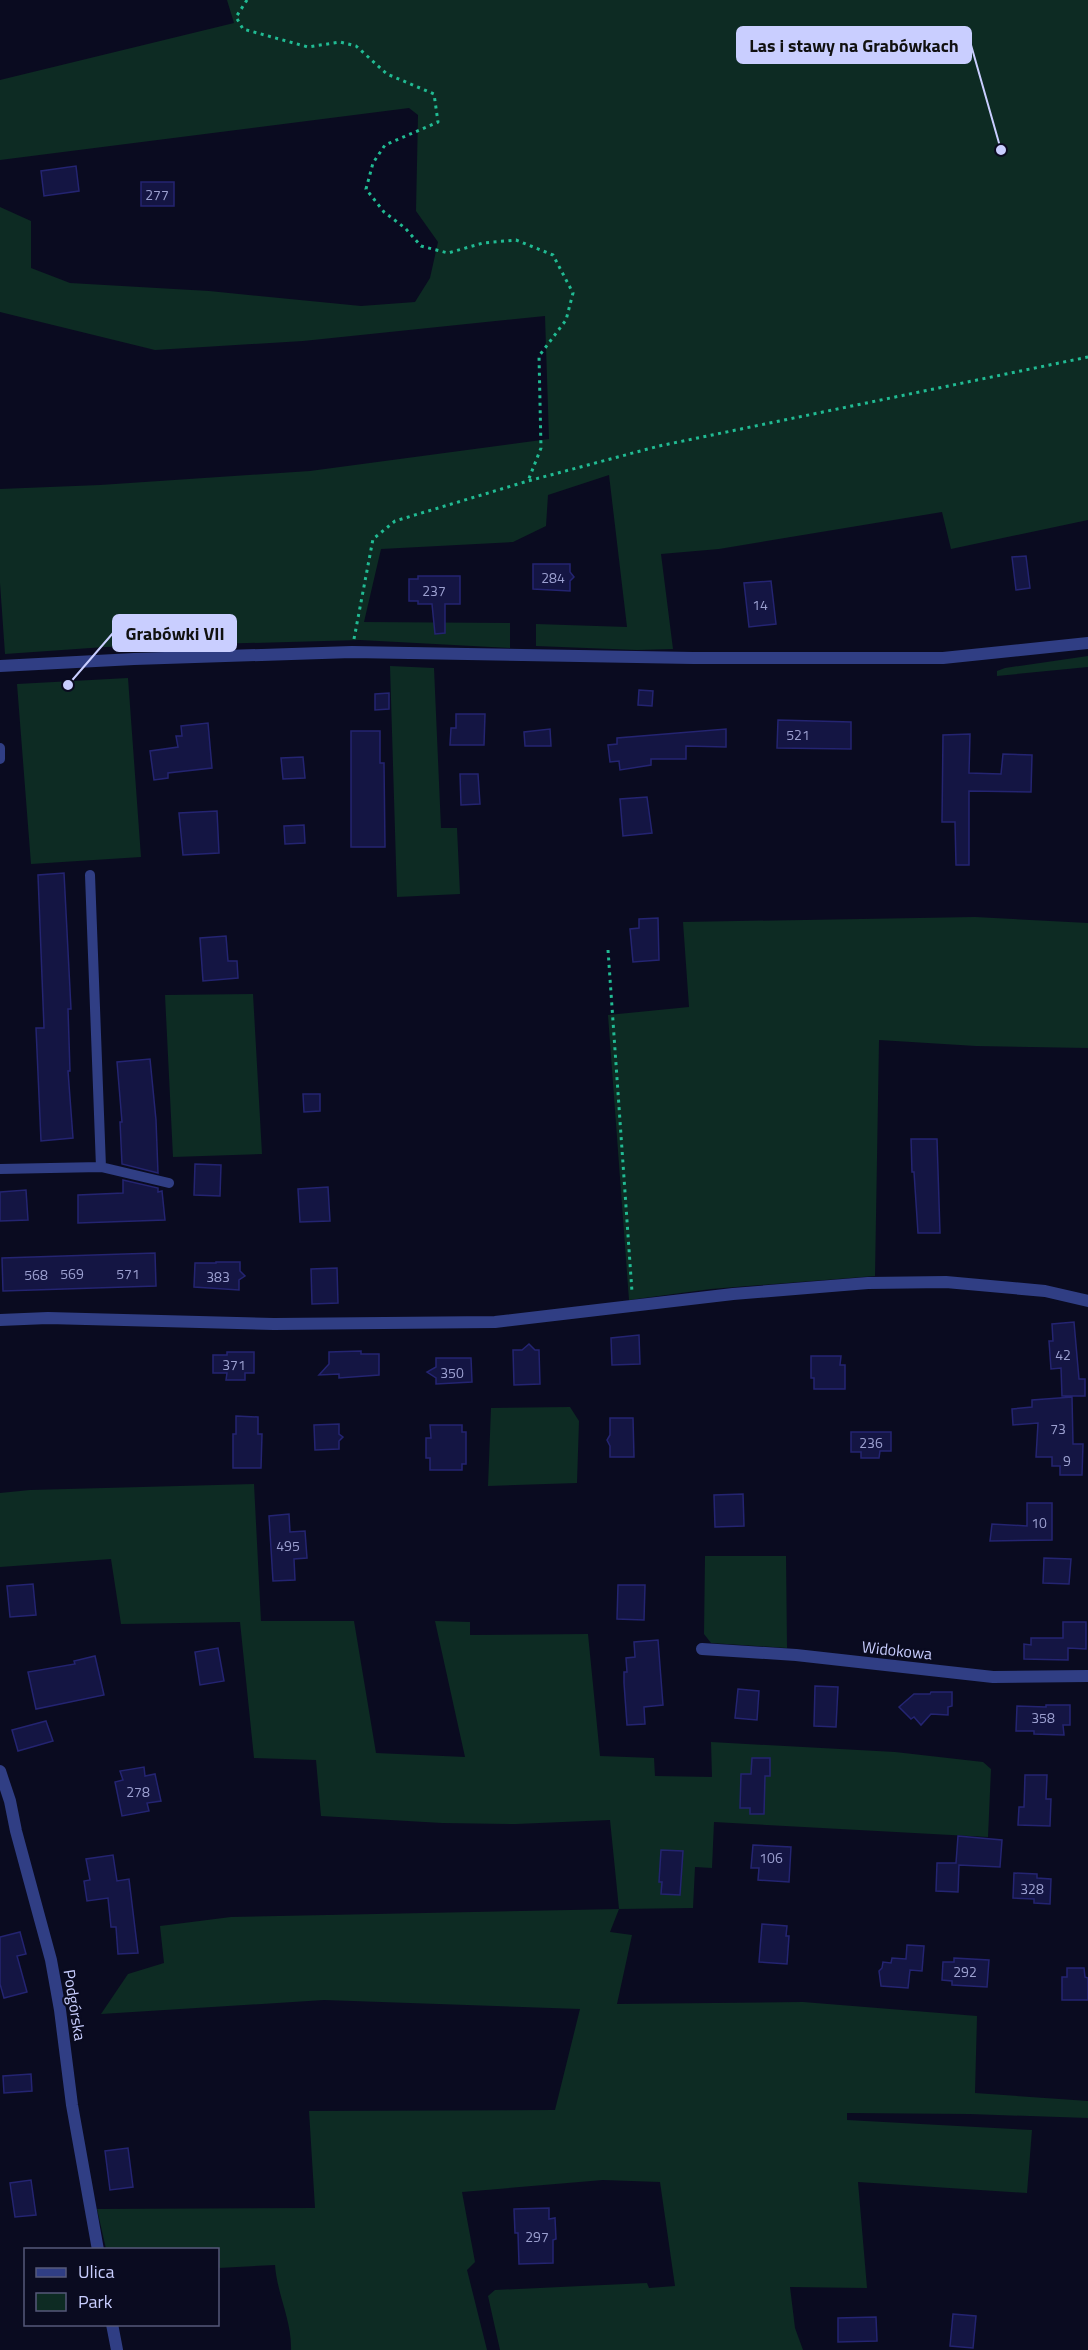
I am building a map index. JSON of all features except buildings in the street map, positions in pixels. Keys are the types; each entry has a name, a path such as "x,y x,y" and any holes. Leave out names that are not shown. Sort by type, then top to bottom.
{"street":[{"path":"0,666 352,652 878,659 977,656 1088,643"},
{"path":"0,1320 48,1318 274,1324 495,1322 733,1294 868,1283 946,1282 1045,1291 1088,1301"},
{"name":"Widokowa","path":"702,1649 796,1655 993,1677 1088,1676"},
{"name":"Podgórska","path":"0,1771 10,1801 51,1960 72,2105 98,2248"},
{"path":"112,2326 117,2350"}],"lane":[{"path":"0,748 0,759"},
{"path":"90,875 101,1167"},
{"path":"0,1169 101,1167 169,1183"}],"path":[{"path":"246,0 236,17 243,29 308,47 340,42 356,46 387,74 434,94 438,122 385,145 373,163 366,189 384,212 405,228 421,246 448,253 483,243 516,240 553,255 573,293 566,320 539,356 541,448 528,482"},
{"path":"352,652 373,539 395,521 659,447 1088,357"},
{"path":"608,950 633,1306"}],"green space":[{"path":"227,0 1088,0 1088,520 951,549 942,512 719,549 661,554 673,649 536,646 536,624 627,627 609,475 548,495 546,526 513,542 381,549 364,622 510,623 510,648 360,640 105,647 5,654 0,583 0,489 100,485 310,471 549,439 545,316 303,341 155,350 0,312 0,207 31,221 31,268 70,283 209,291 361,306 415,302 430,278 438,242 416,211 418,115 409,108 0,160 0,80 234,23"},
{"path":"1088,656 1088,667 997,676 997,671 1005,668"},
{"path":"390,666 434,668 441,828 457,828 460,894 397,897"},
{"path":"128,678 141,857 31,864 17,684"},
{"path":"975,917 1088,923 1088,1048 976,1046 879,1040 875,1276 711,1289 629,1300 608,1015 689,1007 683,922"},
{"path":"253,994 262,1154 173,1157 165,995"},
{"path":"570,1407 579,1421 577,1483 488,1486 491,1408"},
{"path":"254,1484 261,1621 354,1621 376,1753 465,1757 435,1621 470,1622 470,1635 588,1634 600,1756 654,1758 655,1776 712,1777 711,1742 895,1752 983,1762 991,1769 988,1837 714,1822 712,1868 695,1867 693,1908 619,1909 610,1820 516,1824 442,1823 321,1816 316,1760 254,1758 240,1622 121,1624 111,1559 0,1567 0,1493 30,1490"},
{"path":"705,1556 786,1556 787,1648 711,1643 704,1634"},
{"path":"619,1909 610,1932 632,1935 617,2004 803,2002 977,2016 975,2093 1088,2101 1088,2118 847,2113 847,2120 1032,2130 1027,2193 858,2182 867,2288 790,2287 795,2328 803,2350 500,2350 488,2296 495,2290 647,2283 649,2288 675,2286 660,2182 603,2180 462,2192 475,2262 467,2270 487,2350 291,2350 291,2339 275,2265 219,2268 219,2248 106,2248 97,2209 315,2208 309,2111 555,2110 580,2009 324,2000 101,2014 128,1974 164,1963 160,1926 231,1917"}],"place":[{"name":"Las i stawy na Grabówkach","path":"1001,150"},
{"name":"Grabówki VII","path":"68,685"}]}
